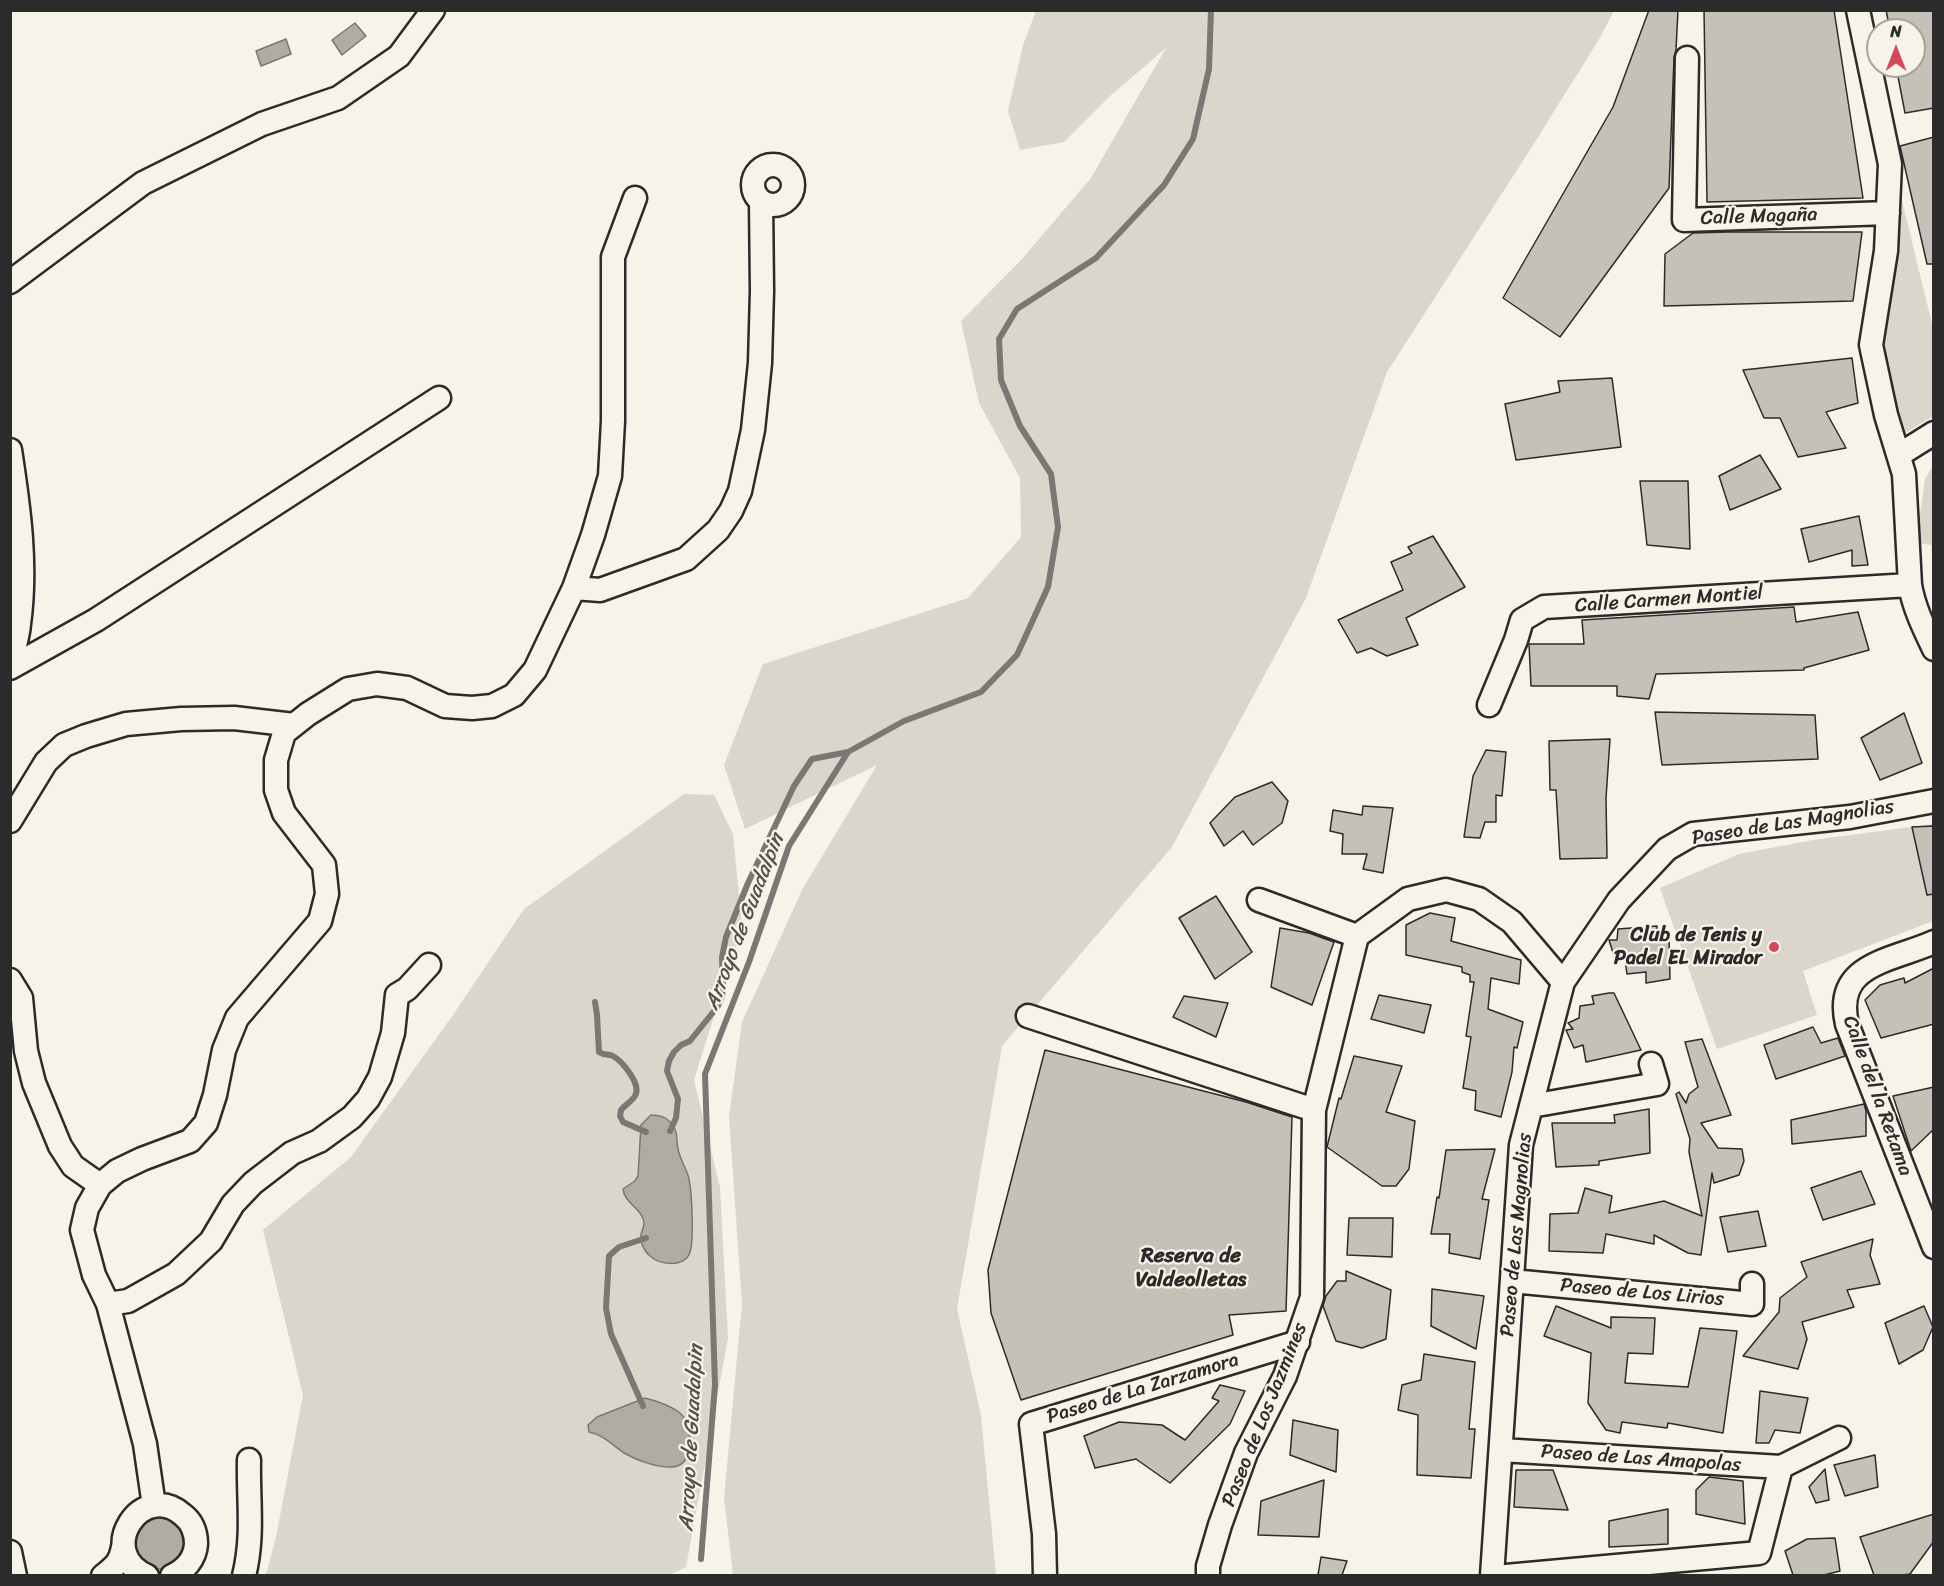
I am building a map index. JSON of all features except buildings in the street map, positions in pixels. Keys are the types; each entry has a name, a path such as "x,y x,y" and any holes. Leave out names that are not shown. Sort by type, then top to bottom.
{"street":[{"path":"10,282 143,183 262,124 339,98 399,56 433,10"},
{"path":"1858,10 1890,164 1886,251 1871,345 1886,415 1904,474 1910,585 1916,611 1934,649"},
{"name":"Calle Magaña","path":"1687,58 1684,220 1888,213"},
{"path":"154,1506 145,1444 108,1304 94,1275 82,1230 87,1208 100,1185 117,1171 190,1141 206,1123 215,1095 224,1050 237,1018 320,921 327,894 324,865 284,813 276,790 276,760 284,733 308,714 348,689 377,684 407,688 445,705 472,708 492,706 514,695 536,670 574,588 594,535 610,476 613,421 613,257 635,198"},
{"path":"574,588 600,590 686,559 718,530 731,511 740,491 753,430 760,363 761,201"},
{"path":"10,667 96,620 439,398"},
{"path":"1899,455 1934,433"},
{"path":"10,450 20,509 23,561 19,625 10,667"},
{"name":"Calle Carmen Montiel","path":"1489,705 1522,620 1544,607 1910,585"},
{"path":"10,821 46,762 64,745 86,736 126,724 181,719 234,718 294,725"},
{"name":"Paseo de Las Magnolias","path":"1492,1575 1521,1145 1563,982 1619,900 1667,849 1693,834 1850,817 1934,801"},
{"path":"1259,900 1357,936 1408,899 1446,890 1479,899 1512,922 1563,982"},
{"name":"Paseo de Los Jazmines","path":"1208,1575 1208,1566 1220,1525 1246,1453 1285,1376 1312,1297 1314,1110 1357,936"},
{"name":"Calle del la Retama","path":"1928,947 1864,969 1849,984 1844,999 1844,1010 1847,1024 1934,1247"},
{"path":"108,1304 128,1301 176,1274 211,1241 233,1204 253,1183 292,1153 319,1140 352,1117 368,1099 380,1077 393,1033 397,995 407,989 429,965"},
{"path":"10,980 21,998 26,1051 34,1083 60,1146 73,1166 100,1185"},
{"path":"1028,1016 1314,1110"},
{"path":"1531,1106 1657,1084 1651,1064"},
{"name":"Paseo de Los Lirios","path":"1512,1281 1752,1304 1752,1284"},
{"name":"Paseo de La Zarzamora","path":"1045,1575 1044,1534 1031,1424 1298,1342"},
{"path":"1506,1575 1759,1552 1781,1467 1839,1438"},
{"name":"Paseo de Las Amapolas","path":"1501,1450 1781,1467"},
{"path":"244,1575 249,1553 250,1532 249,1460"},
{"path":"103,1575 116,1565 121,1557 127,1527 132,1518 140,1511 154,1506 170,1507 179,1511 193,1527 196,1537 193,1557 187,1566 172,1575"},
{"path":"123,1547 132,1566 147,1575"},
{"path":"10,1552 15,1575"}],"shaded area":[{"path":"1036,11 1614,11 1598,41 1528,153 1387,372 1306,598 1172,847 1002,1046 957,1309 981,1415 996,1575 733,1575 724,1498 742,1304 729,1117 742,1022 803,888 877,765 745,829 724,765 763,664 968,598 1021,537 1020,478 979,403 961,321 1022,259 1091,178 1166,48 1109,97 1064,142 1020,150 1008,111 1023,45"},
{"path":"355,23 366,36 342,55 332,40"},
{"path":"286,39 291,54 261,66 256,51"},
{"path":"1898,184 1934,332 1933,416 1901,436 1881,340"},
{"path":"1933,466 1933,560 1931,545 1916,543 1925,479"},
{"path":"684,794 714,795 733,834 742,927 694,1080 720,1187 728,1338 686,1567 667,1576 266,1575 276,1537 303,1395 263,1230 351,1157 453,1015 524,909"},
{"name":"Club de Tenis y Padel EL Mirador","path":"1933,824 1933,921 1803,971 1817,1015 1717,1049 1660,888 1739,854 1813,840"},
{"path":"651,1115 664,1118 674,1127 679,1153 689,1179 692,1216 691,1246 687,1257 678,1263 666,1263 654,1259 646,1251 641,1239 643,1218 624,1194 623,1189 635,1181 638,1176 641,1125"},
{"path":"645,1398 672,1408 684,1418 690,1434 690,1443 686,1459 680,1465 667,1467 642,1461 624,1453 604,1438 589,1432 588,1425 597,1417"},
{"path":"159,1517 169,1519 177,1525 183,1533 185,1543 183,1553 177,1561 169,1567 159,1569 149,1567 141,1561 135,1553 133,1543 135,1533 141,1525 149,1519"}],"waterway":[{"name":"Arroyo de Guadalpin","path":"701,1559 715,1385 705,1074 749,962 789,846 848,752 904,721 981,692 1017,655 1048,587 1058,527 1051,474 1020,426 1001,380 999,339 1017,309 1096,258 1164,185 1193,139 1209,69 1211,10"},
{"path":"670,1131 676,1118 678,1099 667,1071 669,1061 681,1045 690,1041 718,1006 722,996 722,957 726,937 748,883 794,786 812,759 848,752"},
{"path":"595,1002 599,1052 617,1059 626,1068 636,1086 635,1096 621,1110 620,1116 623,1122 646,1132"},
{"path":"643,1406 611,1334 606,1308 609,1256 619,1247 646,1238"}],"place":[{"name":"Club de Tenis y Padel EL Mirador","path":"1774,947"}],"district":[{"name":"Reserva de Valdeolletas","path":"1191,1269"}]}
